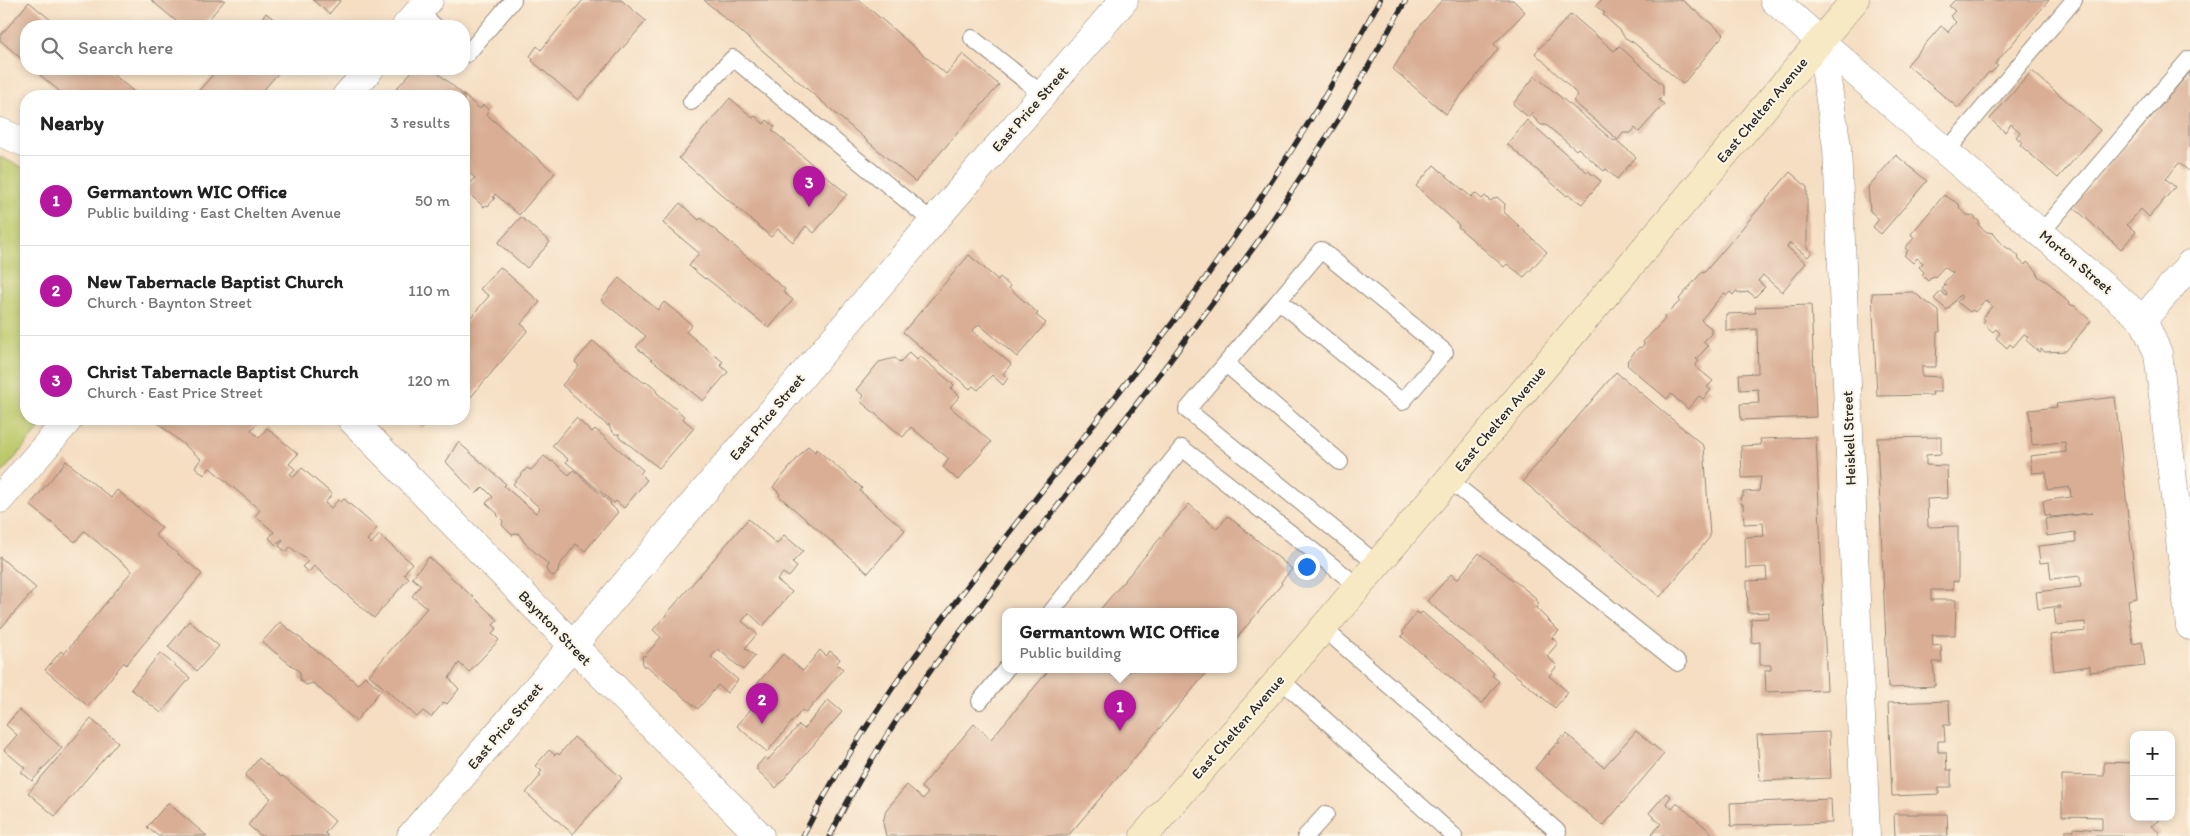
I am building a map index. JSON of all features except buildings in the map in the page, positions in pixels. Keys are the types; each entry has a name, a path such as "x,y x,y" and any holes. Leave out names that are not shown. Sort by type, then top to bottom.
{"street":[{"name":"East Price Street","path":"411,836 1124,0"},
{"name":"Morton Street","path":"1774,0 1946,152 2143,320 2158,353 2190,626"},
{"name":"East Chelten Avenue","path":"1144,836 1280,679 1855,0"},
{"name":"Heiskell Street","path":"1821,41 1837,147 1866,836"},
{"path":"351,90 365,75"},
{"path":"0,132 20,140"},
{"path":"2143,320 2190,264"},
{"path":"0,499 64,425"},
{"name":"Baynton Street","path":"357,425 758,835"}],"lane":[{"path":"470,50 513,0"},
{"path":"1946,152 2074,0"},
{"path":"972,38 1042,94"},
{"path":"691,102 733,58 933,222"},
{"path":"2042,233 2189,59"},
{"path":"1279,300 1402,402 1444,352 1321,250 1279,300 1226,364 1187,410 1377,564"},
{"path":"1226,364 1340,462"},
{"path":"1054,608 1182,448 1358,586"},
{"path":"1449,480 1678,663"},
{"path":"1323,628 1558,832 1554,836"},
{"path":"980,701 1003,673"},
{"path":"1280,679 1454,836"},
{"path":"1306,836 1326,814"}],"green space":[{"path":"0,157 20,166 20,425 43,425 0,475"}],"railway":[{"path":"803,836 869,723 918,652 1180,313 1242,226 1300,137 1380,0"},
{"path":"830,836 878,749 934,666 1169,362 1262,236 1338,120 1406,0"}],"place":[{"name":"Christ Tabernacle Baptist Church","path":"809,207"},
{"name":"New Tabernacle Baptist Church","path":"762,724"},
{"name":"Germantown WIC Office","path":"1120,731"}]}
